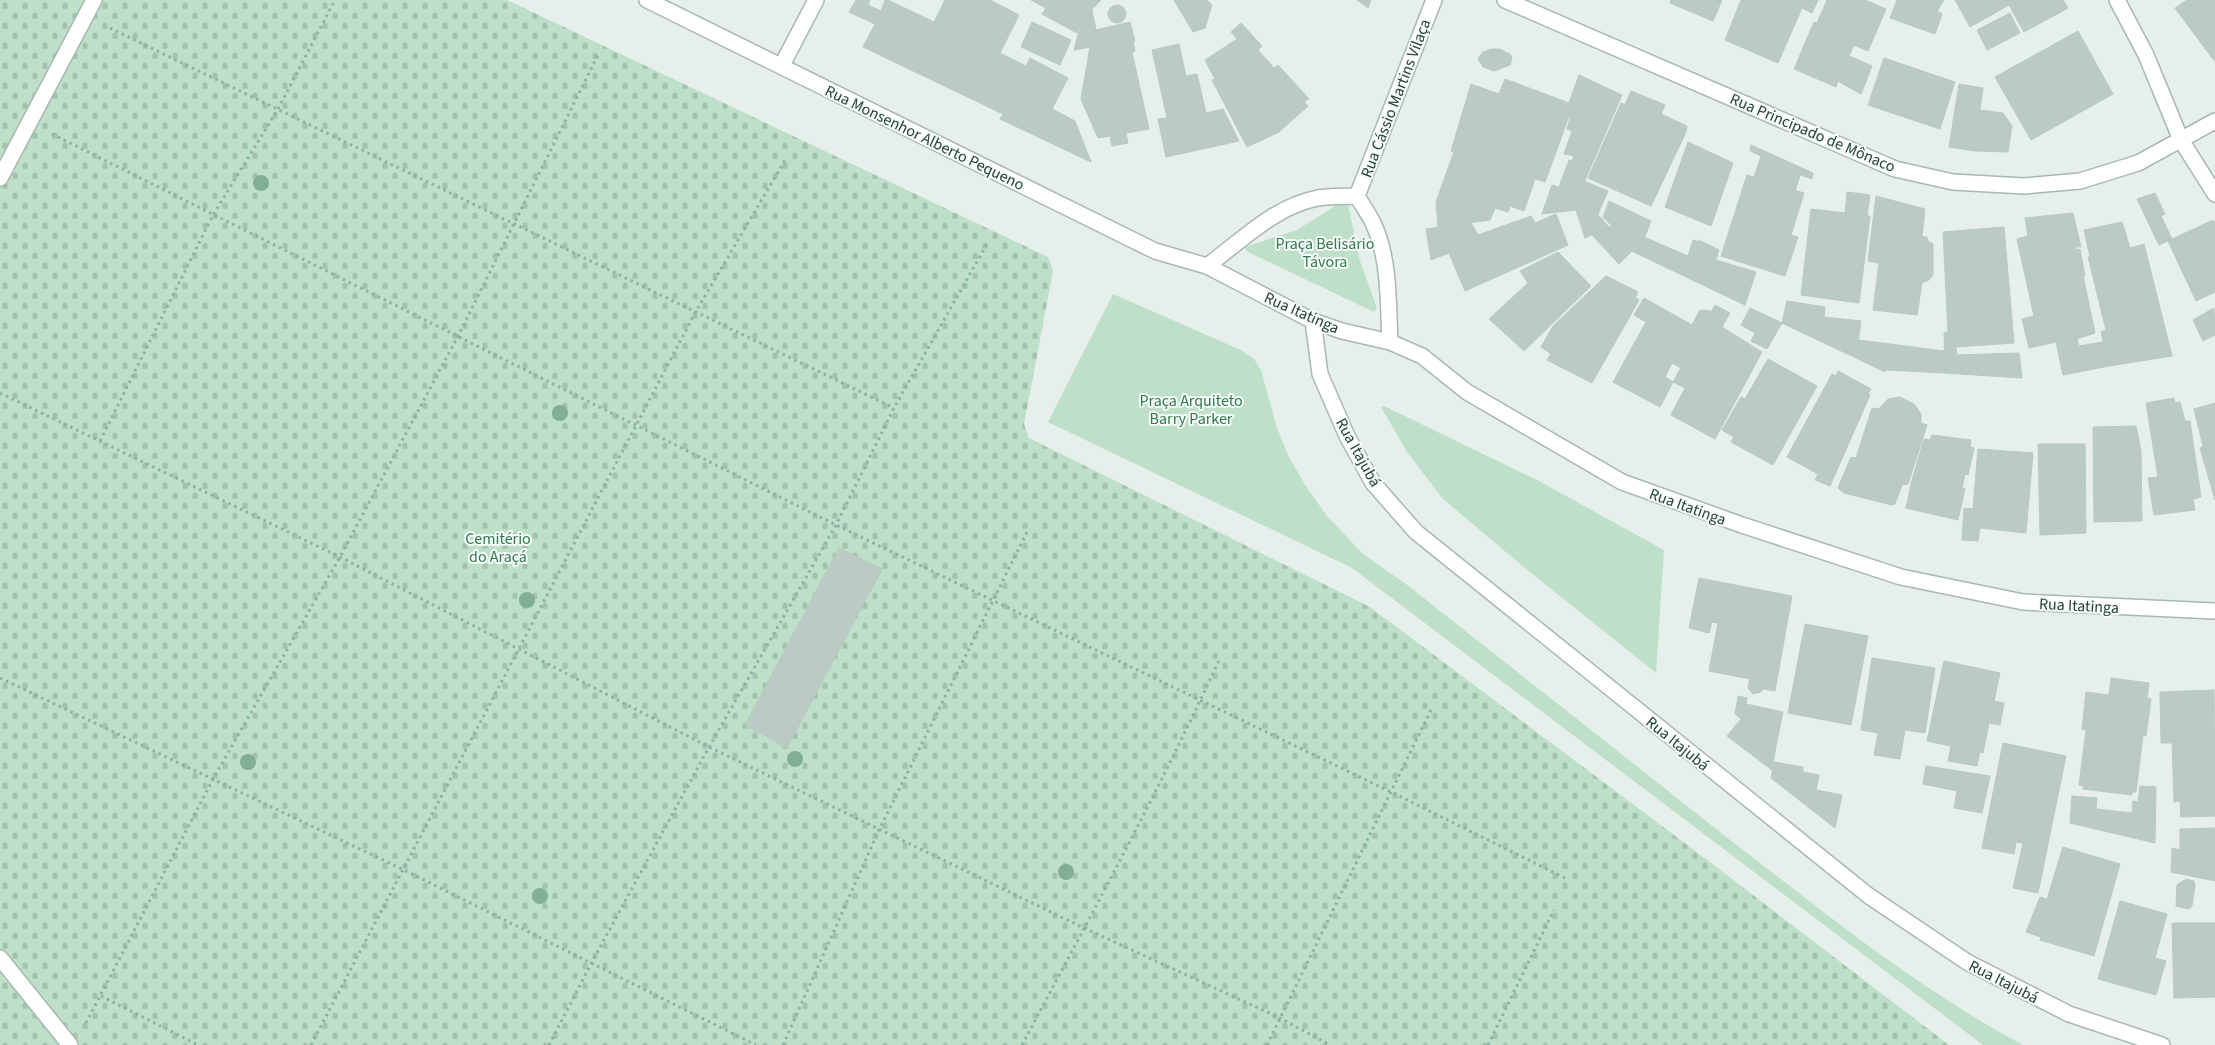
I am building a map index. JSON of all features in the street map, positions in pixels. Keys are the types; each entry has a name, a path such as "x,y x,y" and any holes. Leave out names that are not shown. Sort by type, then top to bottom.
{"street":[{"path":"0,178 94,0"},
{"name":"Rua Monsenhor Alberto Pequeno","path":"646,0 782,65 1155,251 1207,266"},
{"path":"782,65 816,0"},
{"name":"Rua Cássio Martins Vilaça","path":"1357,196 1434,0"},
{"name":"Rua Principado de Mônaco","path":"1505,0 1870,159 1895,169 1953,182 2024,186 2080,181 2138,163 2215,121"},
{"path":"2117,0 2146,55 2182,140 2215,194"},
{"name":"Rua Cássio Martins Vilaça","path":"1207,266 1236,245 1248,233 1300,203 1317,198 1357,196"},
{"name":"Rua Cássio Martins Vilaça","path":"1357,196 1373,223 1381,249 1390,342"},
{"name":"Rua Itatinga","path":"1207,266 1313,321 1342,331 1390,342 1422,356 1467,392 1622,482 1742,525 1892,574 2023,602 2215,611"},
{"name":"Rua Itajubá","path":"1313,321 1320,374 1347,436 1373,483 1416,532 1869,896 1967,962 2069,1014 2162,1045"},
{"path":"0,958 70,1045"}],"path":[{"path":"100,441 213,215 278,109 335,0"},
{"path":"84,16 894,408"},
{"path":"83,1028 212,779 340,557 458,336 599,53"},
{"path":"28,122 836,526 1391,792 1565,878"},
{"path":"311,1045 695,313 787,156"},
{"path":"549,1045 709,747 836,526 894,408 987,244"},
{"path":"0,393 340,557 709,747 1084,928 1280,1018 1330,1045"},
{"path":"783,1045 879,830 1028,530"},
{"path":"1022,1045 1201,701 1220,658"},
{"path":"0,678 402,869 756,1045"},
{"path":"1267,1045 1431,710"},
{"path":"1488,1045 1554,910"},
{"path":"101,996 198,1045"}],"green space":[{"name":"Cemitério do Araçá","path":"0,0 507,0 1048,257 1053,271 1024,424 1029,438 1370,607 1702,856 1949,1045 0,1045"},
{"name":"Praça Belisário Távora","path":"1343,201 1348,204 1360,261 1377,308 1374,312 1246,251 1245,248 1297,230"},
{"name":"Praça Arquiteto Barry Parker","path":"1113,294 1241,350 1254,359 1261,370 1277,428 1288,455 1305,485 1327,516 1363,554 1406,584 1833,920 1945,999 2023,1045 1983,1045 1352,568 1048,422"},
{"path":"1384,406 1537,480 1664,550 1656,673 1526,569 1443,499 1407,452 1381,407"}],"building":[{"path":"856,0 870,0 868,5 881,11 885,0 888,0 934,22 945,0 990,0 1019,15 1000,53 1026,66 1030,58 1068,78 1052,109 1075,121 1091,162 1000,119 1003,114 863,47 875,24 849,12"},
{"path":"1031,0 1051,0 1049,3 1053,0 1101,0 1082,20 1077,33 1042,14 1046,8"},
{"path":"1174,0 1207,0 1212,5 1205,28 1193,32"},
{"path":"1357,0 1371,0 1368,8"},
{"path":"1671,0 1722,0 1713,21 1670,3"},
{"path":"1741,0 1818,0 1812,13 1802,8 1778,63 1725,40"},
{"path":"1827,0 1865,0 1886,9 1868,51 1854,45 1849,56 1872,66 1861,94 1838,81 1836,87 1794,69 1814,22 1817,23"},
{"path":"1897,0 1921,0 1942,14 1935,34 1890,18"},
{"path":"1921,0 1944,0 1937,11"},
{"path":"1955,0 2063,0 2068,8 2024,32 2009,5 1970,27"},
{"path":"2187,0 2215,0 2215,62 2175,8"},
{"path":"1117,5 1123,8 1126,14 1123,20 1117,23 1111,20 1108,14 1111,8"},
{"path":"1092,10 1096,30 1130,22 1135,41 1133,42 1135,51 1132,52 1149,129 1126,133 1128,143 1112,146 1110,136 1098,138 1081,99 1090,47 1074,50 1082,20"},
{"path":"2010,13 2020,33 1987,50 1977,30"},
{"path":"1032,22 1071,40 1060,65 1021,47"},
{"path":"1241,23 1262,46 1258,50 1274,68 1278,65 1309,99 1304,102 1308,106 1279,132 1247,147 1212,80 1215,79 1205,60 1237,39 1231,32"},
{"path":"2078,31 2113,94 2031,140 1995,77"},
{"path":"1179,44 1186,76 1197,74 1206,113 1223,109 1239,141 1166,157 1158,119 1167,118 1152,50"},
{"path":"1499,49 1510,54 1512,57 1510,65 1494,71 1483,67 1478,59 1483,52"},
{"path":"1884,58 1955,82 1940,129 1868,105"},
{"path":"1579,75 1622,95 1579,194 1559,187 1569,160 1572,161 1574,156 1564,154 1572,131 1567,129 1569,116 1545,182 1451,151 1471,84 1499,94 1505,79 1569,103"},
{"path":"1959,84 1983,88 1980,110 2003,113 2012,126 2008,152 1975,151 1949,147"},
{"path":"1631,91 1665,105 1661,114 1687,126 1686,132 1625,105"},
{"path":"1621,103 1686,132 1651,206 1588,178"},
{"path":"1688,142 1733,163 1711,226 1665,207"},
{"path":"1751,145 1813,173 1812,179 1800,175 1795,191 1754,177 1761,156 1750,151"},
{"path":"1454,152 1535,179 1524,211 1510,206 1508,212 1495,208 1490,220 1438,227 1436,202"},
{"path":"1747,175 1804,193 1791,235 1798,237 1785,276 1721,256"},
{"path":"1584,181 1608,191 1598,214 1579,194"},
{"path":"1552,185 1579,194 1592,208 1542,214"},
{"path":"1847,192 1870,195 1867,216 1870,216 1859,303 1801,295 1811,209 1845,213"},
{"path":"2155,193 2165,214 2161,216 2172,239 2159,245 2137,199"},
{"path":"1876,196 1925,209 1922,237 1911,235 1910,231 1886,228 1883,230 1879,263 1868,261"},
{"path":"1609,201 1651,221 1638,254 1632,251 1609,227 1612,226 1603,217"},
{"path":"1592,208 1609,227 1585,238 1576,210"},
{"path":"2073,213 2081,247 2075,247 2077,250 2080,249 2085,276 2083,276 2095,333 2077,339 2079,346 2103,342 2109,366 2063,375 2056,342 2029,348 2022,319 2034,316 2017,239 2028,236 2025,218"},
{"path":"1556,214 1568,245 1465,291 1449,253 1431,260 1426,229 1471,223 1478,235 1531,216 1535,223"},
{"path":"2213,220 2215,224 2215,292 2196,301 2168,241"},
{"path":"2122,222 2130,248 2144,244 2172,356 2109,366 2101,332 2106,330 2088,257 2090,257 2084,230"},
{"path":"1609,227 1632,251 1619,264 1592,235"},
{"path":"2004,227 2014,343 1956,347 1957,355 2019,353 2022,378 1945,373 1944,333 1948,332 1943,232"},
{"path":"1886,228 1910,231 1911,235 1927,237 1928,241 1933,244 1933,275 1929,280 1922,283 1917,315 1873,310 1883,230"},
{"path":"1644,237 1688,256 1693,240 1699,242 1699,240 1719,250 1707,287 1638,254"},
{"path":"1558,252 1591,286 1524,351 1489,319 1528,283 1520,271"},
{"path":"1716,260 1756,272 1745,305 1707,287"},
{"path":"1606,276 1638,292 1635,298 1639,300 1592,383 1547,360 1551,354 1541,347 1553,326"},
{"path":"1644,298 1692,325 1700,310 1711,311 1681,368 1672,363 1665,377 1673,382 1660,407 1613,382 1646,322 1634,315"},
{"path":"1787,301 1825,307 1824,317 1861,321 1856,358 1782,323"},
{"path":"1715,305 1730,313 1722,327 1762,352 1715,439 1671,415 1685,388 1673,382"},
{"path":"1750,308 1782,323 1767,349 1751,341 1755,333 1741,325"},
{"path":"2214,308 2215,335 2203,341 2193,320"},
{"path":"1859,340 1944,351 1945,373 1887,370 1885,372 1856,358"},
{"path":"1768,359 1817,386 1773,465 1731,442 1734,437 1722,430 1741,397 1745,399"},
{"path":"1838,371 1871,389 1868,394 1836,376"},
{"path":"1832,374 1870,395 1830,486 1815,480 1818,474 1787,457"},
{"path":"1900,397 1914,404 1921,414 1921,423 1927,425 1908,484 1902,485 1895,504 1892,505 1844,493 1838,488 1851,457 1856,458 1872,408 1879,409 1888,399"},
{"path":"2174,398 2175,403 2180,402 2185,421 2190,421 2201,497 2193,499 2195,510 2154,515 2148,478 2158,477 2146,403"},
{"path":"2215,403 2215,500 2200,448 2203,446 2194,409"},
{"path":"2136,426 2141,451 2142,521 2094,522 2093,427"},
{"path":"1932,435 1971,440 1970,448 1930,440"},
{"path":"1924,439 1974,448 1968,475 1965,474 1962,488 1965,489 1958,520 1906,508"},
{"path":"2038,444 2085,444 2086,533 2040,535"},
{"path":"1978,449 2033,453 2026,533 1980,528 1978,541 1962,540 1964,508 1973,509"},
{"path":"839,548 882,569 787,748 745,725"},
{"path":"1699,578 1792,596 1775,691 1763,689 1761,692 1753,694 1748,688 1750,679 1709,671 1718,623 1712,622 1709,633 1689,628"},
{"path":"1805,624 1868,636 1851,725 1788,713"},
{"path":"1872,658 1935,668 1925,733 1905,730 1900,759 1874,755 1878,733 1861,730"},
{"path":"1944,661 2000,673 1994,701 2004,703 2000,725 1989,723 1983,753 1980,752 1977,766 1948,761 1951,746 1927,741"},
{"path":"2111,678 2149,683 2147,698 2151,699 2146,736 2143,735 2136,792 2132,792 2132,795 2083,789 2083,786 2079,785 2086,730 2082,729 2086,692 2109,695"},
{"path":"2214,690 2215,816 2181,817 2180,801 2174,802 2172,743 2161,743 2160,692"},
{"path":"1738,696 1747,698 1746,704 1783,712 1776,746 1735,714"},
{"path":"1741,719 1776,746 1772,770 1727,736"},
{"path":"2003,743 2066,756 2038,893 2013,888 2023,843 2016,842 2014,854 1982,848"},
{"path":"1774,762 1803,767 1803,772 1819,775 1816,790 1842,795 1835,828 1771,778"},
{"path":"1926,766 1990,776 1982,813 1954,808 1957,791 1923,784"},
{"path":"2140,786 2156,787 2155,843 2070,823 2072,796 2097,798 2096,809 2132,813 2133,801 2138,802"},
{"path":"2215,828 2215,857 2180,849 2180,829"},
{"path":"2063,847 2120,864 2094,956 2040,940 2041,937 2026,932 2040,897 2047,899"},
{"path":"2172,848 2215,857 2215,881 2171,872"},
{"path":"2186,879 2194,881 2195,885 2192,906 2189,909 2176,906 2177,885"},
{"path":"2120,901 2167,914 2155,958 2166,961 2156,995 2098,979"},
{"path":"2172,923 2215,923 2215,997 2174,998"}]}
